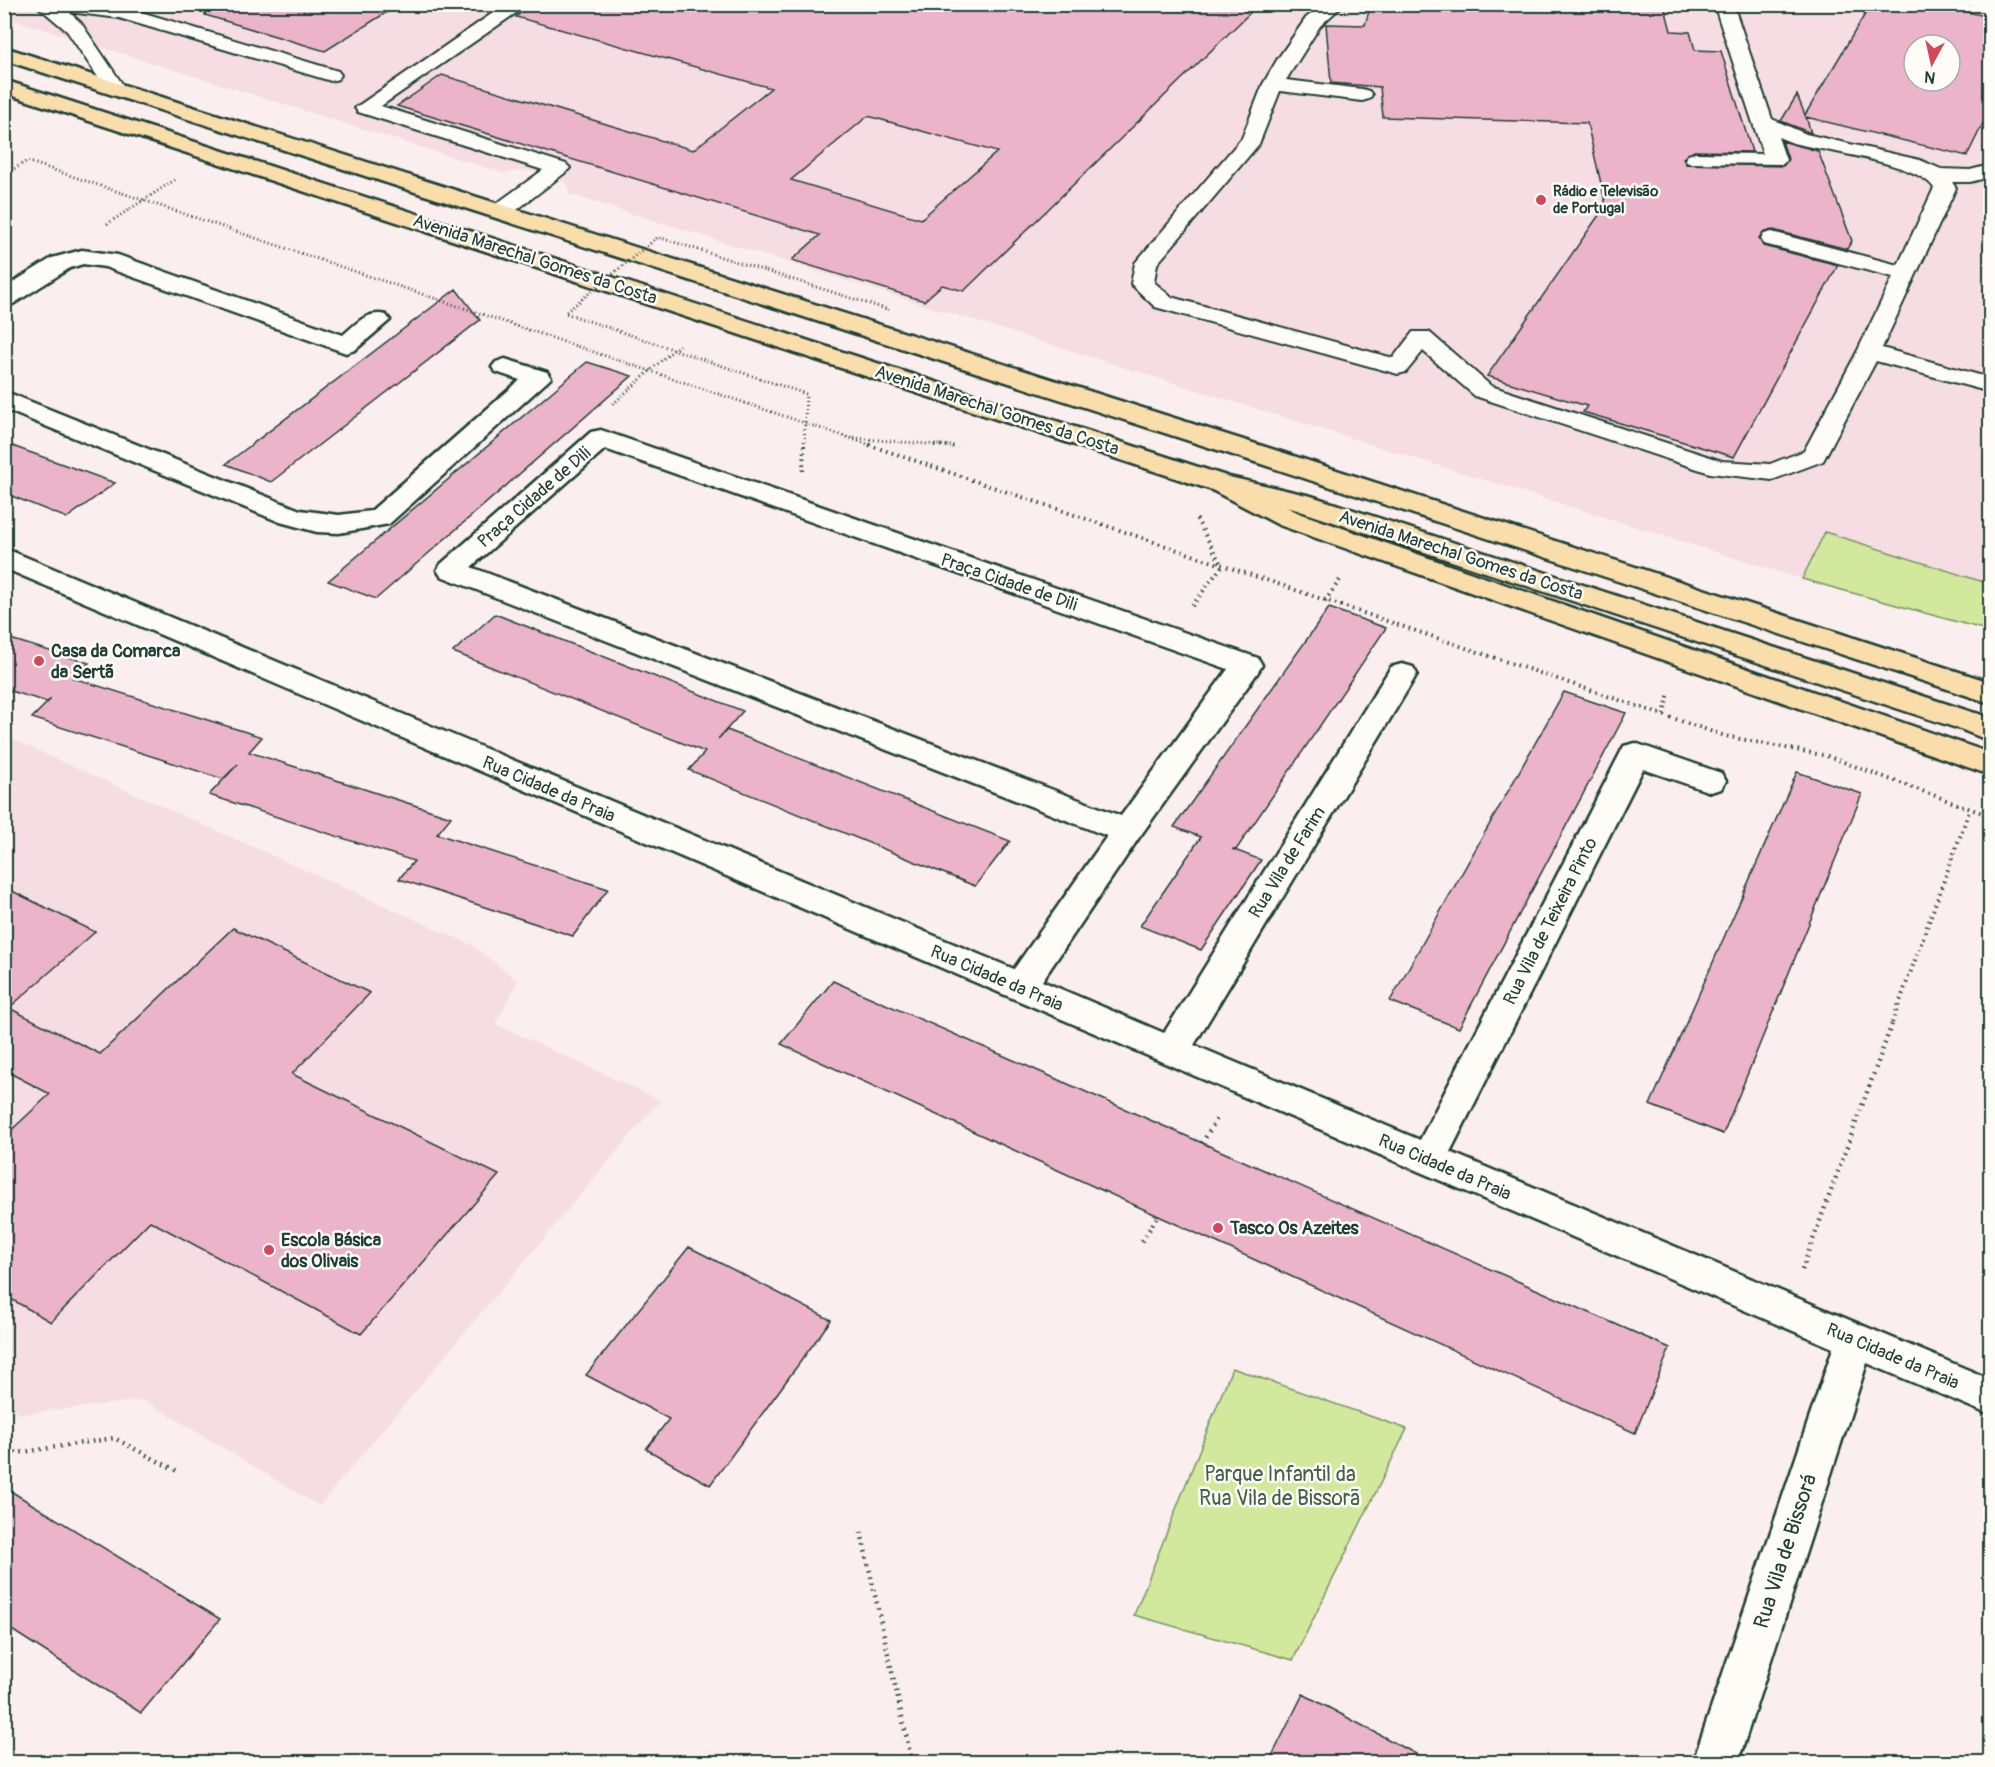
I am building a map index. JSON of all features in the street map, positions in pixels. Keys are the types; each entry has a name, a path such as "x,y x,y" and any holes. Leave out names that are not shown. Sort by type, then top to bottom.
{"main road":[{"name":"Avenida Marechal Gomes da Costa","path":"4,53 1760,616 1990,693"},
{"name":"Avenida Marechal Gomes da Costa","path":"4,86 1222,483 1301,502 1986,728"},
{"path":"1222,483 1289,519 1990,764"},
{"path":"1760,616 1990,674"}],"street":[{"path":"4,299 62,264 82,257 109,260 346,345 377,320"},
{"path":"4,399 290,516 317,523 339,524 379,518 538,378 505,367"},
{"name":"Praça Cidade de Dili","path":"1020,987 1127,831 1247,665 602,438 451,570 1127,831"},
{"name":"Rua Cidade da Praia","path":"4,557 1990,1397"},
{"name":"Rua Vila de Farim","path":"1172,1050 1402,674"},
{"name":"Rua Vila de Teixeira Pinto","path":"1428,1160 1635,754 1710,781"},
{"name":"Rua Vila de Bissorá","path":"1716,1762 1855,1340"}],"lane":[{"path":"501,211 559,168 364,108 520,4"},
{"path":"1335,4 1313,22 1273,84 1252,140 1146,263 1142,284 1163,302 1398,367 1421,337 1483,391 1719,468 1772,472 1814,456 1869,352 1945,188 1937,175"},
{"path":"1695,159 1776,160 1723,4"},
{"path":"48,6 121,12 331,75"},
{"path":"48,6 74,27 115,88"},
{"path":"1273,84 1362,95"},
{"path":"1763,122 1800,139 1913,164 1937,175 1970,176 1988,167"},
{"path":"1772,239 1905,273"},
{"path":"1869,352 1990,385"}],"path":[{"path":"4,175 27,161 1725,736 1827,756 1990,816"},
{"path":"144,200 182,176"},
{"path":"807,510 803,479 806,394 565,313 658,237 889,310"},
{"path":"649,371 682,344"},
{"path":"846,437 958,447"},
{"path":"1196,518 1222,566"},
{"path":"1168,638 1222,566"},
{"path":"1325,601 1345,572"},
{"path":"1664,715 1670,687"},
{"path":"1787,1310 1970,809"},
{"path":"1202,1143 1222,1110"},
{"path":"1142,1241 1158,1216"},
{"path":"4,1445 17,1453 114,1438 177,1471"},
{"path":"861,1532 912,1762"}],"shaded area":[{"name":"Rádio e Televisão de Portugal","path":"4,5 1990,5 1990,584 1825,533 1802,579 569,194 567,183 527,170 503,173 5,17"},
{"name":"Escola Básica dos Olivais","path":"5,736 472,945 518,981 495,1024 660,1100 319,1506 144,1400 21,1414 5,1405"}],"green space":[{"path":"1825,532 1990,584 1990,631 1802,579"},
{"name":"Parque Infantil da Rua Vila de Bissorã","path":"1232,1368 1407,1429 1293,1660 1134,1615"}],"building":[{"path":"207,4 400,4 325,51 205,15"},
{"path":"531,4 1259,4 964,291 942,285 924,301 792,260 820,235 397,106 442,75 693,150 771,88 516,17","holes":["868,116 997,152 921,219 791,180"]},
{"path":"1371,4 1664,4 1671,31 1690,32 1695,50 1721,51 1752,152 1694,151 1683,158 1686,164 1783,166 1788,159 1782,141 1818,151 1852,241 1847,249 1773,230 1763,232 1759,238 1763,246 1838,265 1734,457 1583,412 1587,406 1487,376 1606,205 1587,123 1383,117 1380,87 1331,83 1326,24 1365,25"},
{"path":"1871,4 1932,4 1990,17 1990,109 1967,156 1806,117 1811,133 1781,121 1797,95 1805,115"},
{"path":"456,289 480,320 271,482 226,464"},
{"path":"587,362 632,376 376,599 328,581"},
{"path":"4,443 115,483 67,518 4,493"},
{"path":"1329,608 1386,628 1236,850 1232,849 1261,860 1201,950 1140,926 1201,837 1174,827"},
{"path":"495,614 743,711 718,739 727,730 1010,841 975,886 689,770 705,752 453,652"},
{"path":"4,637 89,663 73,678 262,737 249,752 451,817 437,834 608,889 573,936 399,879 414,861 209,795 238,764 223,779 32,718 51,699 47,702 4,689"},
{"path":"1564,692 1626,713 1459,1028 1390,1001"},
{"path":"1797,772 1862,794 1723,1134 1650,1105"},
{"path":"4,887 95,932 9,1008 100,1054 233,928 370,993 292,1074 499,1175 361,1334 150,1221 51,1322 4,1295 4,1137 50,1094 4,1070"},
{"path":"833,981 1670,1348 1635,1433 781,1044"},
{"path":"689,1247 831,1320 710,1485 646,1449 669,1419 586,1375"},
{"path":"4,1487 220,1619 141,1713 4,1625"},
{"path":"1303,1694 1431,1762 1269,1762"}],"place":[{"name":"Rádio e Televisão de Portugal","path":"1541,200"},
{"name":"Casa da Comarca da Sertã","path":"39,661"},
{"name":"Tasco Os Azeites","path":"1218,1228"},
{"name":"Escola Básica dos Olivais","path":"269,1250"}]}
